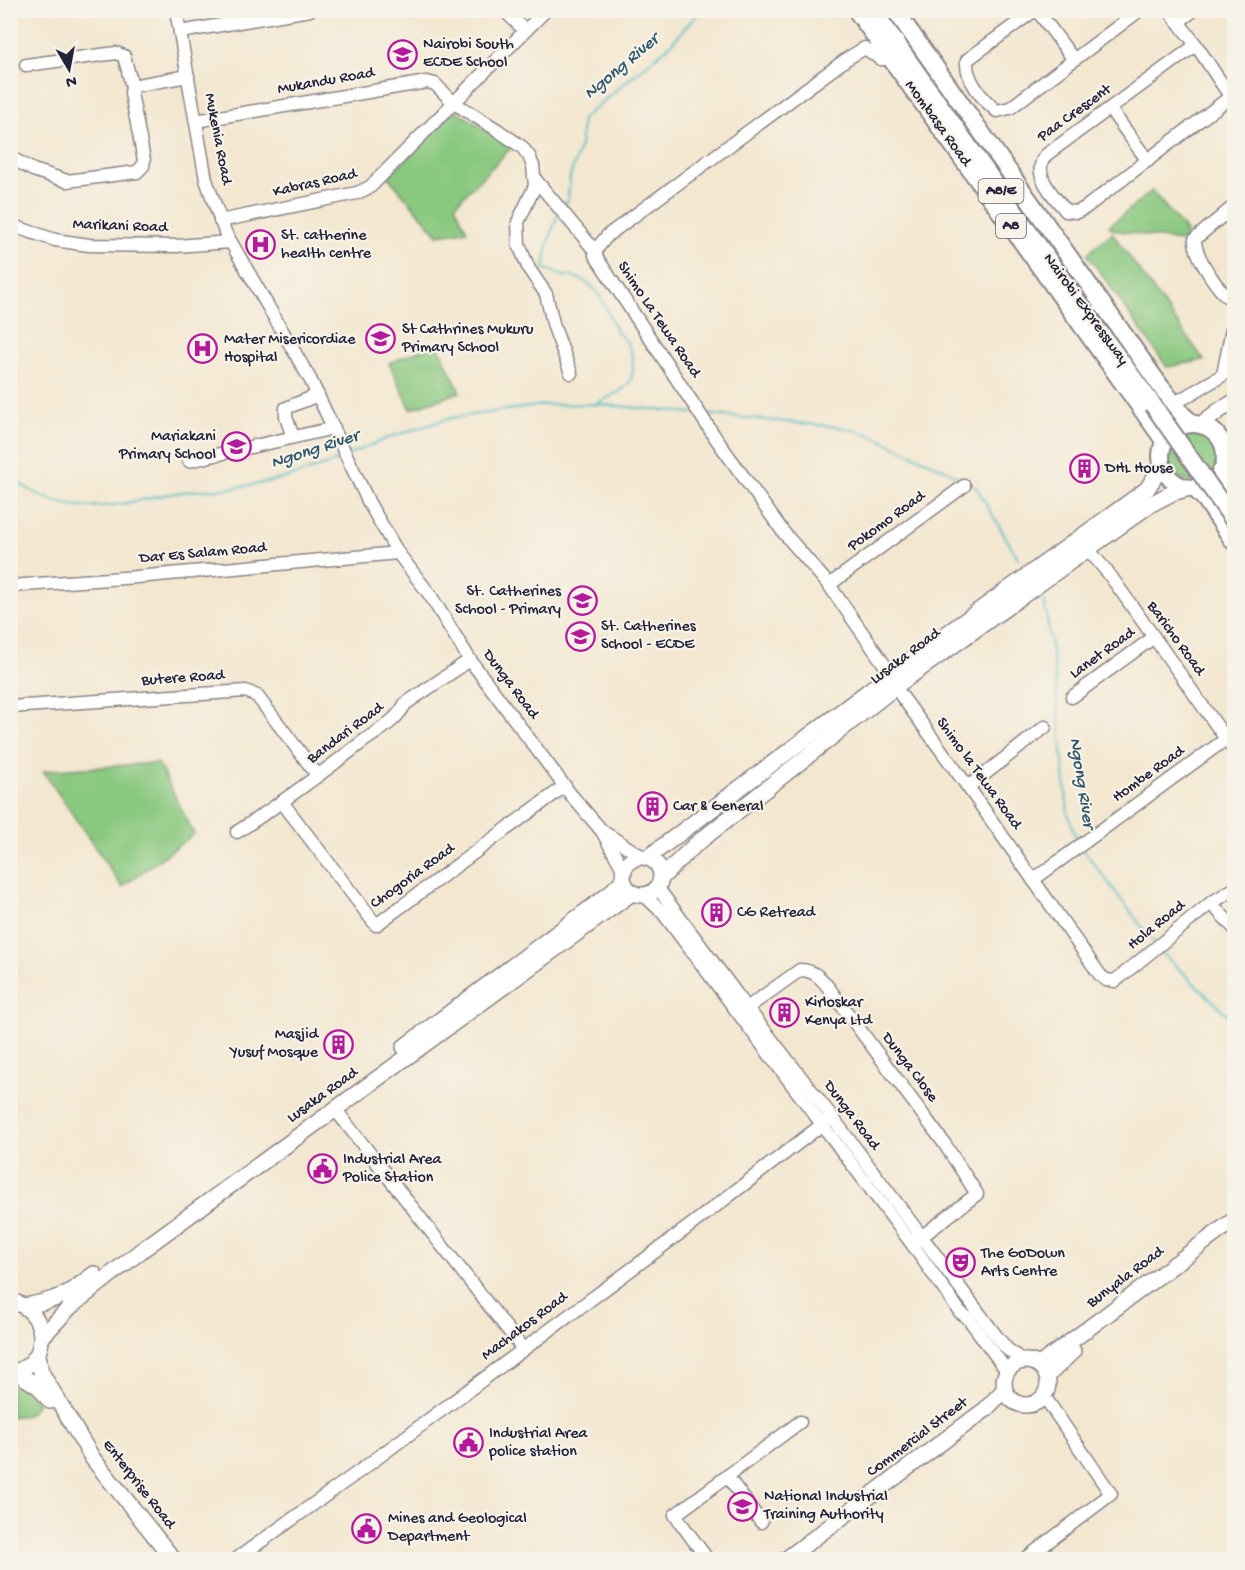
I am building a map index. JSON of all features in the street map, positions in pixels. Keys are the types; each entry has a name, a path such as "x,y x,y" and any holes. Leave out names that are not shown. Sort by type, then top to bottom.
{"highway":[{"name":"Mombasa Road","path":"856,10 1165,442"},
{"name":"Nairobi Expressway","path":"873,10 1234,521"},
{"name":"Nairobi Expressway","path":"886,10 1050,245 1234,501"},
{"name":"Mombasa Road","path":"895,10 1161,387 1183,415 1196,425"},
{"path":"1196,425 1177,429 1165,442 1161,453 1162,465 1172,481 1192,488 1205,499 1234,542"},
{"name":"A8","path":"1196,425 1217,435 1223,443 1234,494"},
{"path":"1192,488 1210,484 1227,462"}],"main road":[{"path":"1196,425 1234,402"},
{"name":"Lusaka Road","path":"42,1337 70,1307 126,1262 695,845 893,681 1147,489 1162,465"},
{"name":"Lusaka Road","path":"640,884 631,861 645,858 893,681 1150,504 1172,493 1192,488"},
{"path":"640,884 658,866 645,858"},
{"name":"Lusaka Road","path":"18,1304 48,1302 66,1295 608,895 640,884"},
{"name":"Bunyala Road","path":"1043,1371 1234,1220"},
{"name":"Bunyala Road","path":"1043,1371 1061,1361 1234,1229"},
{"path":"13,1373 32,1362 38,1355 42,1337 38,1319 18,1304"},
{"name":"Enterprise Road","path":"38,1355 40,1372 93,1459 174,1560"},
{"path":"1023,1361 1031,1361 1043,1371 1047,1390 1037,1402 1029,1405 1021,1405 1008,1396 1004,1377 1014,1364 1023,1361"},
{"name":"Enterprise Road","path":"13,1373 39,1387 75,1430"},
{"name":"Commercial Street","path":"785,1560 986,1409 1008,1396"}],"street":[{"name":"Mukenia Road","path":"176,10 206,180 220,221 318,395 369,503 398,554"},
{"path":"180,32 310,10"},
{"path":"504,10 525,31"},
{"name":"Kabras Road","path":"220,221 364,191 546,10"},
{"path":"1074,60 1036,10 967,60 968,74 988,104 997,111 1010,108 1074,60 1140,10"},
{"path":"1169,10 1234,98"},
{"path":"1178,22 1194,10"},
{"name":"Paa Crescent","path":"1196,45 1046,155 1041,160 1040,173 1047,186 1066,211 1077,212 1234,98"},
{"name":"Shimo La Tewa Road","path":"890,59 880,59 865,48 848,58 608,235 602,240 596,252 600,263 717,440 784,533 830,585 893,681"},
{"path":"10,157 33,170 67,181 137,172 143,166 144,160 131,93 132,86 124,56 116,53 26,65"},
{"path":"132,86 188,76"},
{"name":"Mukandu Road","path":"196,121 427,82 435,84 454,103 522,147 533,166 535,179 596,252"},
{"path":"1110,109 1148,161"},
{"path":"535,179 531,195 518,222 519,245 529,269 546,294 554,327 571,373"},
{"path":"1234,206 1195,239 1197,254 1227,297 1234,301"},
{"name":"Marikani Road","path":"10,225 56,240 89,245 176,246 230,242"},
{"path":"1175,403 1223,375 1234,319"},
{"path":"293,437 286,417 286,408 318,395"},
{"path":"189,461 334,428"},
{"name":"Pokomo Road","path":"830,585 964,486"},
{"name":"Baricho Road","path":"1087,548 1109,574 1234,750"},
{"name":"Dar Es Salam Road","path":"10,586 398,554"},
{"name":"Dunga Road","path":"398,554 430,595 470,660 640,884 743,1011 917,1240 1007,1349 1023,1361"},
{"name":"Lanet Road","path":"1072,697 1154,637"},
{"name":"Bandari Road","path":"237,832 318,776 400,713 405,704 470,660"},
{"name":"Shimo la Tewa Road","path":"893,681 1100,975"},
{"name":"Butere Road","path":"10,707 246,692 257,696 318,776"},
{"path":"969,787 1045,727"},
{"name":"Hombe Road","path":"1033,880 1226,739"},
{"name":"Chogoria Road","path":"282,802 376,925 565,786"},
{"name":"Dunga Road","path":"602,831 645,858"},
{"name":"Hola Road","path":"1100,975 1106,980 1115,981 1211,903 1234,889"},
{"path":"1211,903 1234,928"},
{"name":"Dunga Close","path":"743,1011 801,970 814,972 834,995 944,1143 977,1194 917,1240"},
{"path":"335,1109 523,1349"},
{"name":"Machakos Road","path":"235,1560 357,1473 828,1121"},
{"name":"Dunga Road","path":"917,1240 960,1312 968,1318 1007,1371"},
{"path":"1024,1560 1111,1494 1044,1396"},
{"path":"700,1557 675,1515 800,1422"},
{"path":"727,1476 761,1522"}],"green space":[{"path":"455,110 512,147 455,205 467,231 438,235 388,177"},
{"path":"1152,191 1186,231 1184,242 1114,230 1109,226"},
{"path":"1112,233 1204,360 1167,367 1087,254"},
{"path":"437,344 460,392 411,409 389,363"},
{"path":"1193,430 1203,432 1211,438 1217,446 1219,456 1217,466 1211,474 1203,480 1193,482 1183,480 1175,474 1169,466 1167,456 1169,446 1175,438 1183,432"},
{"path":"158,763 194,834 122,887 43,771"},
{"path":"11,1387 26,1388 38,1404 27,1415 11,1417"}],"waterway":[{"name":"Ngong River","path":"563,207 568,199 570,177 580,146 582,119 669,46 701,10"},
{"name":"Ngong River","path":"558,214 548,243 544,269 583,280 596,291 617,331 625,340 632,358 633,372 630,381 617,393 596,404"},
{"name":"Ngong River","path":"350,454 390,437 451,418 543,405 596,404 693,413"},
{"name":"Ngong River","path":"705,414 838,427 866,433 944,469 976,487 1018,558"},
{"name":"Ngong River","path":"10,475 25,487 52,500 93,507 184,492 232,488 266,482 305,472 342,458"},
{"name":"Ngong River","path":"1044,597 1054,667 1068,814 1077,841"},
{"name":"Ngong River","path":"1082,848 1155,944"},
{"name":"Ngong River","path":"1160,951 1234,1021"}],"place":[{"name":"Nairobi South ECDE School","path":"402,54"},
{"name":"St. catherine health centre","path":"260,245"},
{"name":"St Cathrines Mukuru Primary School","path":"381,339"},
{"name":"Mater Misericordiae Hospital","path":"203,349"},
{"name":"Mariakani Primary School","path":"237,446"},
{"name":"DHL House","path":"1084,469"},
{"name":"St. Catherines School - Primary","path":"582,601"},
{"name":"St. Catherines School - ECDE","path":"580,636"},
{"name":"Car & General","path":"652,807"},
{"name":"CG Retread","path":"716,913"},
{"name":"Kirloskar Kenya Ltd","path":"784,1012"},
{"name":"Masjid Yusuf Mosque","path":"339,1044"},
{"name":"Industrial Area Police Station","path":"322,1169"},
{"name":"The GoDown Arts Centre","path":"960,1263"},
{"name":"Industrial Area police station","path":"468,1443"},
{"name":"National Industrial Training Authority","path":"743,1506"},
{"name":"Mines and Geological Department","path":"367,1528"}]}
